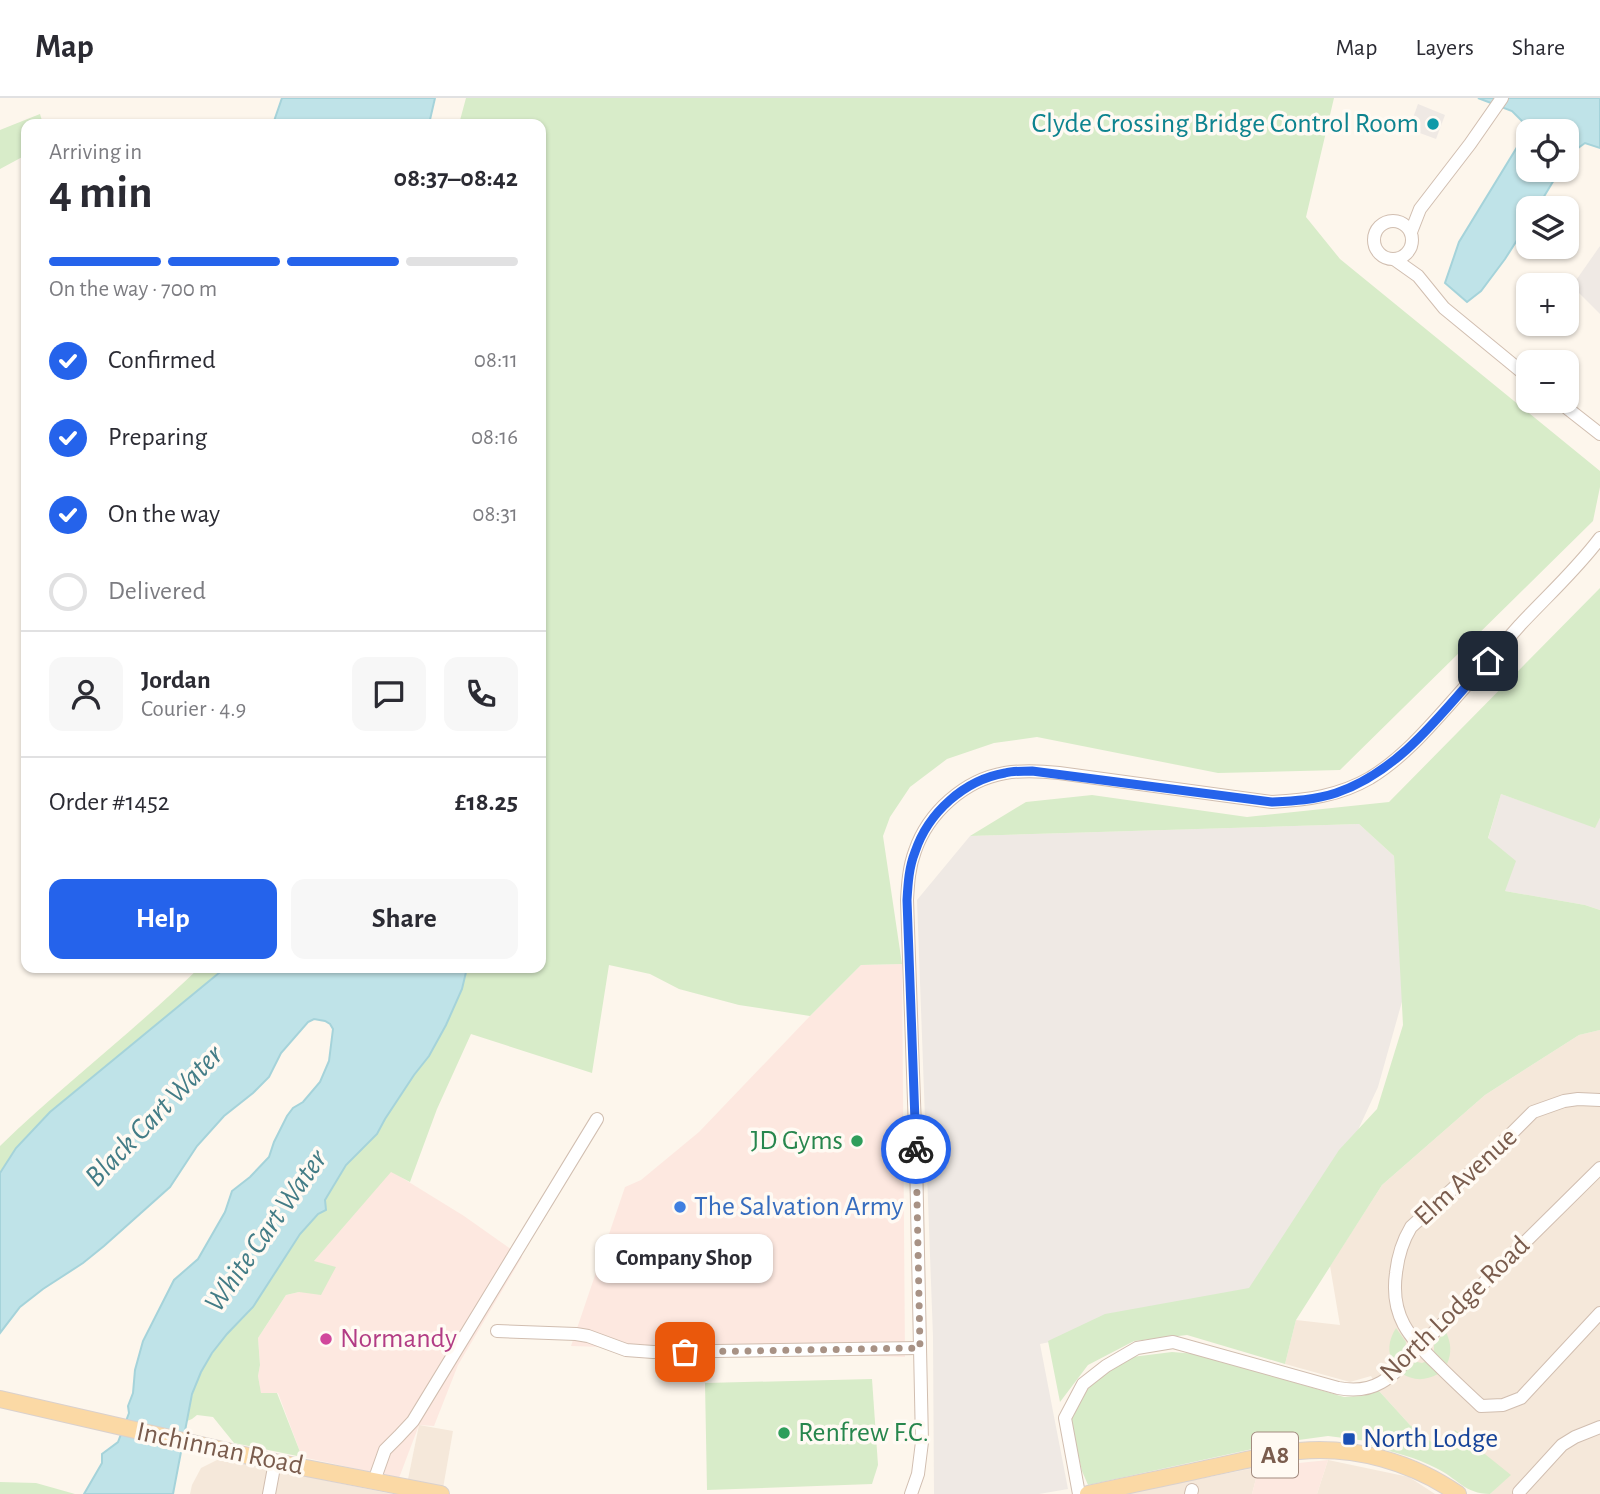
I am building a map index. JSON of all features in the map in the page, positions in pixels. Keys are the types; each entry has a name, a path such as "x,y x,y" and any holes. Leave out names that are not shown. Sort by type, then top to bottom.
{"main road":[{"name":"Inchinnan Road","path":"0,1399 275,1462 441,1494"},
{"name":"A8","path":"1088,1494 1267,1456 1311,1451 1363,1454 1393,1461 1458,1494"}],"street":[{"path":"1418,276 1411,248 1411,232 1420,209 1502,98"},
{"path":"1400,222 1420,209"},
{"path":"1411,232 1405,224 1394,220 1382,224 1375,233 1375,246 1382,256 1394,259 1418,276 1444,308 1516,367"},
{"path":"1394,259 1404,256 1411,248"},
{"path":"1573,413 1600,434"},
{"path":"911,1494 918,1474 922,1442 907,900 909,872 923,833 948,801 974,784 1003,773 1032,771 1272,802 1306,800 1335,793 1369,778 1396,760 1422,735 1521,624 1584,559 1600,538"},
{"name":"Elm Avenue","path":"1600,1100 1564,1101 1533,1112 1411,1227 1398,1255 1394,1293 1402,1324 1419,1347 1481,1406 1503,1405 1521,1398 1600,1313"},
{"path":"374,1481 385,1450 412,1421 597,1119"},
{"name":"North Lodge Road","path":"1079,1494 1065,1418 1083,1384 1106,1366 1138,1348 1173,1342 1351,1391 1380,1384 1391,1377 1600,1168"},
{"path":"497,1331 576,1334 626,1350 653,1352 920,1348"},
{"path":"1519,1492 1562,1445 1600,1427"},
{"path":"269,1494 275,1462"}],"shaded area":[{"path":"1418,104 1445,115 1436,139 1409,129"},
{"path":"1600,246 1600,314 1579,293 1579,276"},
{"path":"1501,794 1595,827 1600,818 1600,910 1505,891 1488,839"},
{"path":"1359,824 1394,856 1403,998 1378,1087 1351,1145 1254,1300 1040,1344 1068,1489 1039,1494 934,1494 933,1337 917,900 970,836"},
{"path":"902,964 905,1357 571,1346 625,1187 641,1180 699,1132 861,965"},
{"path":"1600,1030 1600,1494 1490,1494 1510,1475 1438,1447 1410,1425 1379,1391 1371,1376 1350,1382 1285,1364 1296,1320 1340,1325 1330,1266 1382,1185 1485,1095 1579,1035"},
{"path":"391,1171 464,1216 522,1257 458,1365 434,1426 419,1425 399,1478 302,1457 278,1393 261,1394 258,1376 258,1338 286,1295 299,1292 313,1262"},
{"path":"419,1425 453,1431 442,1494 405,1494"},
{"path":"219,1459 392,1494 190,1494 201,1468"},
{"path":"1328,1460 1409,1477 1435,1494 1317,1494"},
{"path":"1328,1460 1317,1494 1252,1494 1259,1467"},
{"path":"1259,1467 1252,1494 1124,1494"}],"green space":[{"path":"466,98 1334,98 1306,217 1340,259 1516,403 1516,413 1529,413 1600,471 1600,487 1593,521 1340,770 1218,773 1037,737 994,743 947,759 910,787 890,817 883,836 902,964 861,965 810,1016 739,1005 679,989 650,974 609,965 592,1073 471,1034 437,1109 410,1182 391,1172 314,1261 336,1267 321,1295 299,1292 286,1295 258,1338 261,1393 277,1393 302,1457 234,1443 213,1417 197,1415 187,1421 193,1394 211,1355 262,1294 304,1228 326,1210 325,1200 346,1165 377,1134 429,1056 462,989 466,973 546,973 546,119 460,119"},
{"path":"40,114 42,119 28,119"},
{"path":"21,122 21,158 0,169 0,130"},
{"path":"1600,588 1600,818 1595,828 1501,794 1488,838 1516,861 1505,891 1600,910 1600,1030 1579,1035 1485,1095 1382,1185 1296,1320 1285,1364 1187,1335 1134,1341 1088,1365 1060,1402 1048,1341 1105,1314 1249,1288 1339,1150 1377,1109 1403,1025 1394,856 1359,824 970,836 1026,802 1092,795 1247,817 1389,802"},
{"path":"194,973 219,973 50,1112 16,1148 0,1173 0,1146"},
{"path":"1396,1328 1406,1342 1406,1354 1394,1366 1389,1347"},
{"path":"1446,1332 1450,1348 1447,1364 1434,1352 1434,1343"},
{"path":"1172,1352 1197,1354 1344,1397 1379,1391 1410,1425 1438,1447 1455,1430 1511,1475 1490,1494 1481,1493 1420,1461 1371,1446 1367,1441 1328,1436 1284,1442 1088,1485 1082,1471 1071,1414 1083,1391 1101,1374 1132,1357"},
{"path":"1413,1361 1427,1361 1438,1374 1419,1379 1401,1373"},
{"name":"Renfrew F.C.","path":"872,1379 878,1465 872,1484 707,1490 705,1383"},
{"path":"0,1482 36,1483 75,1494 0,1494"}],"water":[{"path":"282,98 435,98 430,119 275,119"},
{"path":"1478,98 1600,98 1600,148 1585,143 1579,147 1579,119 1520,119 1512,111"},
{"path":"1516,149 1516,182 1553,182 1544,196 1516,196 1516,242 1481,291 1467,302 1445,283 1459,242"},
{"path":"219,973 466,973 462,989 429,1056 377,1134 346,1165 325,1200 326,1210 318,1214 300,1234 253,1307 227,1334 201,1372 192,1394 173,1494 84,1494 102,1463 102,1454 118,1442 129,1413 135,1370 143,1341 174,1280 198,1259 225,1212 232,1191 269,1157 287,1116 320,1082 329,1061 333,1029 325,1021 314,1019 308,1022 281,1053 269,1077 224,1116 197,1146 170,1187 83,1263 20,1307 0,1333 0,1173 16,1148 50,1112"}],"way so far":[{"path":"685,1352 920,1348 916,1149"}],"place":[{"name":"Clyde Crossing Bridge Control Room","path":"1433,124"},
{"name":"JD Gyms","path":"857,1141"},
{"name":"The Salvation Army","path":"680,1207"},
{"name":"Normandy","path":"326,1339"},
{"name":"Company Shop","path":"685,1352"},
{"name":"Renfrew F.C.","path":"784,1433"},
{"name":"North Lodge","path":"1349,1439"}],"route":[{"path":"916,1149 907,900 909,872 923,833 948,801 974,784 1003,773 1032,771 1272,802 1306,800 1335,793 1369,778 1396,760 1488,661"}],"water label":[{"name":"Black Cart Water","path":"154,1116"},
{"name":"White Cart Water","path":"266,1231"}]}
